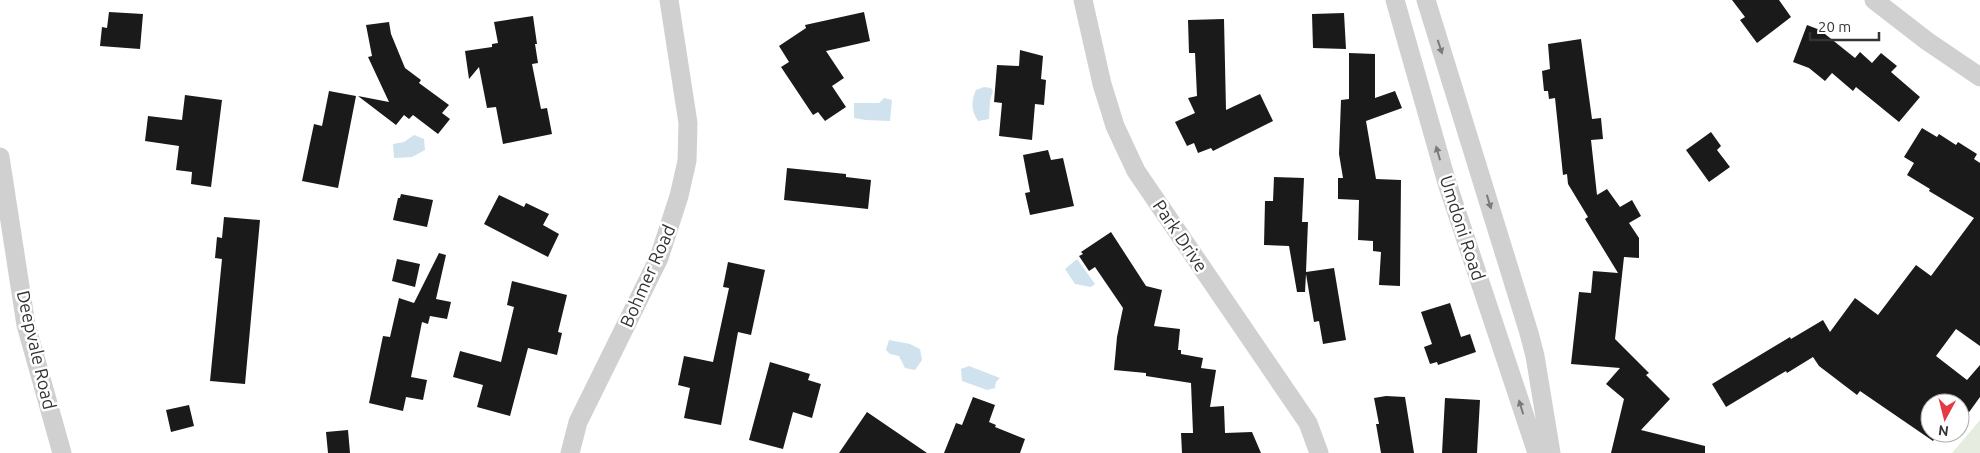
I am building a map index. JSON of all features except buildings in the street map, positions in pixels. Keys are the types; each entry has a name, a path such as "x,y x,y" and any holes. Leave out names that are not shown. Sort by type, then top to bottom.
{"street":[{"name":"Bohmer Road","path":"570,453 578,422 659,258 679,196 687,160 688,124 669,0"},
{"name":"Park Drive","path":"1083,0 1107,101 1115,126 1136,171 1308,423 1319,453"},
{"name":"Umdoni Road","path":"1395,0 1447,183 1537,453"},
{"name":"Umdoni Road","path":"1426,0 1529,333 1551,453"},
{"path":"1874,0 1927,41 1980,77"},
{"name":"Deepvale Road","path":"0,157 26,326 62,453"}],"shaded area":[{"path":"1980,420 1980,453 1952,453 1960,443 1970,443 1970,432"}],"water":[{"path":"984,87 991,88 993,91 990,100 989,119 978,121 972,106 973,98 976,90"},
{"path":"884,98 892,100 890,121 854,118 854,103 879,103"},
{"path":"414,135 424,139 425,150 412,157 394,158 393,144 404,142"},
{"path":"1077,259 1095,284 1091,287 1075,284 1065,269"},
{"path":"889,340 910,344 920,349 922,360 915,370 905,368 899,356 890,354 886,350"},
{"path":"969,366 1000,378 996,382 995,388 987,390 962,381 961,369"}]}
